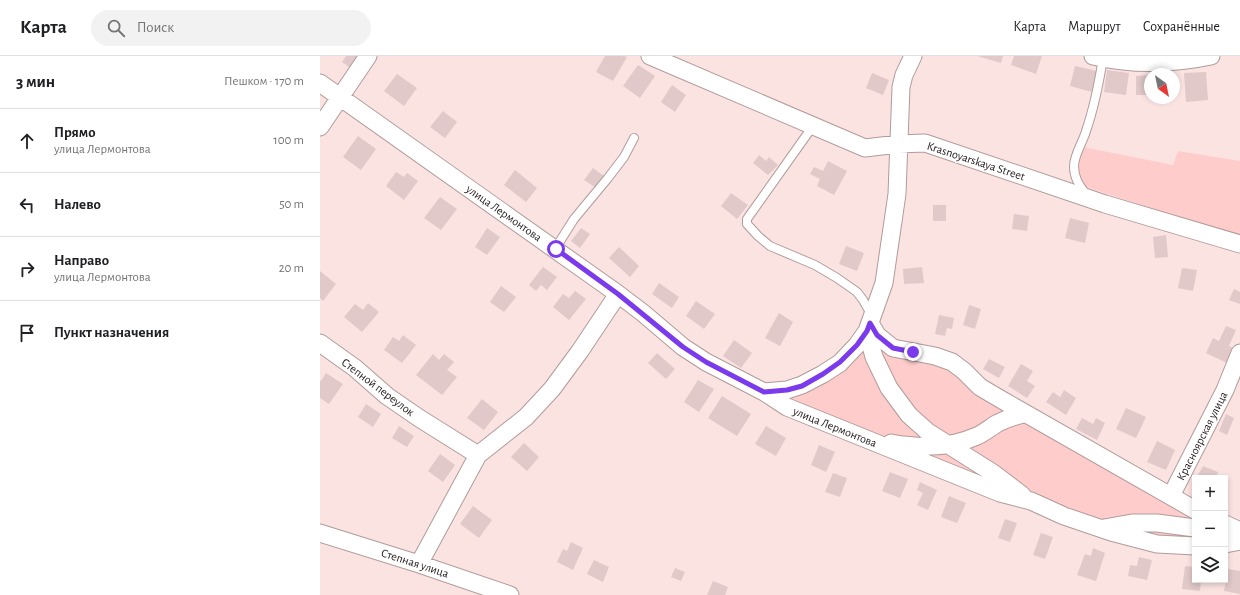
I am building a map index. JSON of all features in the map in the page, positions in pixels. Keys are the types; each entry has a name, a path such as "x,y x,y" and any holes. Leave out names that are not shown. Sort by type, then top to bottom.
{"street":[{"path":"320,127 368,56"},
{"name":"Krasnoyarskaya Street","path":"650,56 865,148 898,144 925,143 1089,198 1240,244"},
{"path":"764,392 787,390 802,386 823,374 840,362 857,345 870,324 884,283 897,194 901,87 904,75 913,56"},
{"path":"1098,57 1152,62 1191,60 1211,56"},
{"name":"улица Лермонтова","path":"320,83 618,294 683,347 706,362 764,392 787,407 1000,493 1031,501 1064,516 1101,529 1157,544 1192,546"},
{"path":"419,564 478,455 526,417 552,389 580,351 618,294"},
{"path":"870,324 877,335 893,348 935,356 952,362 964,371 980,387 1024,414 1192,508"},
{"path":"870,324 874,357 890,388 909,415 928,432 946,445 993,473 1031,501"},
{"name":"Степной переулок","path":"320,344 355,368 387,396 478,455"},
{"name":"Красноярская улица","path":"1171,496 1225,390 1240,353"},
{"path":"863,438 916,446 960,443 977,436 1012,417 1024,414"},
{"path":"1101,529 1132,523 1157,523 1192,528"},
{"path":"1228,525 1240,531"},
{"name":"Степная улица","path":"320,533 419,564 510,595"},
{"path":"1228,534 1240,536"},
{"path":"1228,544 1240,542"}],"lane":[{"path":"1089,198 1079,185 1074,174 1074,164 1086,132 1099,83 1098,57"},
{"path":"813,126 747,219 747,224 770,246 815,265 857,292 863,300 870,324"},
{"path":"556,249 574,219 624,157 634,138"}],"shaded area":[{"path":"1083,147 1173,165 1178,151 1240,161 1240,237 1083,186 1076,166"},
{"path":"878,341 951,369 1192,514 1192,540 1141,534 1068,510 1021,487 921,456 790,398 827,382 860,350"}],"building":[{"path":"346,56 361,56 352,69 342,62"},
{"path":"605,56 627,57 613,81 596,72"},
{"path":"977,56 1003,56 1001,63"},
{"path":"1014,56 1042,56 1036,74 1011,65"},
{"path":"638,65 655,76 640,98 623,86"},
{"path":"1075,66 1097,71 1092,92 1070,86"},
{"path":"1107,70 1129,73 1126,95 1104,92"},
{"path":"1206,72 1208,100 1186,102 1184,73"},
{"path":"872,73 889,80 883,95 866,88"},
{"path":"397,74 417,88 404,106 384,91"},
{"path":"1144,75 1144,95 1136,95 1136,76"},
{"path":"672,85 686,95 675,112 661,102"},
{"path":"443,111 457,122 445,138 430,127"},
{"path":"358,136 376,149 361,170 343,157"},
{"path":"759,155 766,161 769,157 778,165 768,175 753,163"},
{"path":"828,161 847,171 834,195 817,186 820,179 810,174 814,167 823,171"},
{"path":"593,168 604,176 596,188 584,180"},
{"path":"515,170 537,188 526,202 504,185"},
{"path":"396,172 404,177 407,173 418,181 404,200 386,186"},
{"path":"731,193 748,205 737,219 721,206"},
{"path":"440,197 457,209 441,230 424,218"},
{"path":"933,205 946,205 946,221 933,221"},
{"path":"1014,214 1029,216 1027,231 1012,229"},
{"path":"1070,218 1089,223 1085,243 1065,238"},
{"path":"487,228 500,237 487,255 475,247"},
{"path":"581,228 590,234 580,248 571,241"},
{"path":"1166,235 1168,257 1155,258 1153,237"},
{"path":"846,246 864,253 857,271 839,264"},
{"path":"619,247 639,266 630,277 609,258"},
{"path":"543,267 557,277 547,290 541,285 536,291 529,285"},
{"path":"922,267 924,283 904,284 903,269"},
{"path":"1182,268 1197,270 1193,291 1178,288"},
{"path":"320,271 336,284 323,301 320,298"},
{"path":"659,283 679,297 672,308 652,294"},
{"path":"501,286 516,297 504,312 490,302"},
{"path":"1234,289 1240,292 1240,304 1229,300"},
{"path":"575,291 586,299 569,320 553,307 563,294 569,298"},
{"path":"696,301 715,314 704,329 686,316"},
{"path":"368,303 379,312 362,332 344,317 355,304 363,310"},
{"path":"969,305 981,309 975,329 963,325"},
{"path":"779,313 793,322 780,346 765,338"},
{"path":"939,315 954,318 952,329 947,328 945,336 935,334"},
{"path":"1226,326 1236,330 1229,346 1236,349 1229,364 1206,353 1213,338 1219,341"},
{"path":"403,335 416,345 402,363 384,350 393,337 399,341"},
{"path":"734,340 752,353 741,368 723,356"},
{"path":"657,353 675,369 666,379 648,363"},
{"path":"433,354 439,360 444,354 454,362 447,370 457,377 442,395 416,375"},
{"path":"989,359 1005,367 999,378 983,369"},
{"path":"1021,364 1033,371 1027,381 1035,386 1027,398 1008,386"},
{"path":"326,373 343,384 329,404 320,398 320,380 321,381"},
{"path":"698,380 714,389 699,412 684,402"},
{"path":"1064,390 1076,398 1066,415 1046,402 1053,392 1060,397"},
{"path":"722,396 751,414 737,436 708,418"},
{"path":"482,399 498,412 484,430 467,418"},
{"path":"366,404 381,414 373,427 358,417"},
{"path":"1126,408 1146,417 1136,438 1116,429"},
{"path":"1226,414 1234,418 1227,435 1219,431"},
{"path":"1082,418 1093,424 1096,418 1105,423 1097,440 1076,429"},
{"path":"399,426 414,436 407,447 392,438"},
{"path":"766,426 786,438 776,456 755,444"},
{"path":"1157,441 1175,450 1166,470 1147,462"},
{"path":"524,443 539,457 527,471 511,457"},
{"path":"819,445 835,452 826,472 811,465"},
{"path":"440,454 455,465 443,482 428,471"},
{"path":"1203,466 1218,472 1217,475 1198,475"},
{"path":"890,472 908,479 900,498 882,491"},
{"path":"833,473 847,478 840,497 825,492"},
{"path":"920,482 937,490 928,510 917,505 923,493 917,490"},
{"path":"949,496 966,503 957,523 941,517"},
{"path":"473,506 492,520 479,538 460,524"},
{"path":"1005,519 1017,523 1010,542 998,538"},
{"path":"1041,533 1053,537 1045,559 1033,555"},
{"path":"571,542 583,548 573,570 557,562 563,549 567,551"},
{"path":"1093,548 1105,553 1096,581 1077,575 1085,554 1091,556"},
{"path":"1139,557 1152,560 1147,580 1128,576 1130,565 1137,566"},
{"path":"594,560 609,567 603,582 587,574"},
{"path":"1185,566 1192,567 1192,583 1201,583 1200,591 1182,589"},
{"path":"675,568 685,572 681,581 671,577"},
{"path":"1228,569 1240,571 1240,594 1224,591 1225,583 1228,583"},
{"path":"713,581 728,587 725,595 707,595"}],"route":[{"path":"556,249 643,313 683,347 706,362 764,392 787,390 802,386 823,374 840,362 857,345 867,331 870,323 877,335 893,348 913,352"}]}
